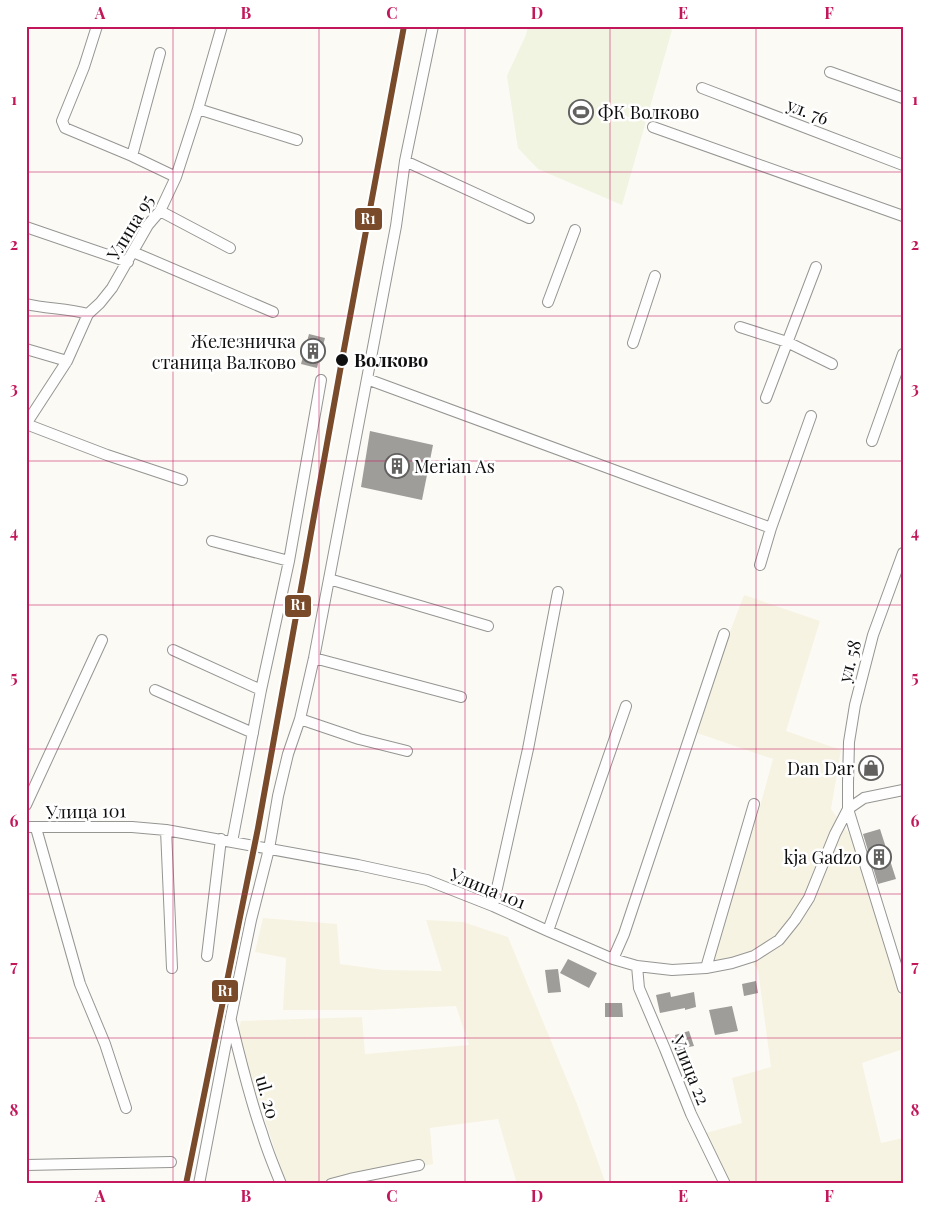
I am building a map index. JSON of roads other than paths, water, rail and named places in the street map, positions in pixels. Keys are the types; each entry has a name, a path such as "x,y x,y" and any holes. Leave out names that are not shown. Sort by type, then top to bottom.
{"street":[{"path":"97,26 84,67 62,120 65,128 176,177"},
{"name":"Улица 95","path":"26,424 68,361 88,314 112,288 148,226 160,211 176,177 222,26"},
{"path":"199,1184 230,1017 269,849 278,796 288,754 300,719 314,658 396,226 405,161 433,26"},
{"path":"132,156 160,54"},
{"path":"830,72 903,98"},
{"name":"ул. 76","path":"702,88 903,165"},
{"path":"198,109 297,140"},
{"path":"652,127 903,216"},
{"path":"405,161 529,218"},
{"path":"160,211 230,248"},
{"path":"26,227 128,262"},
{"path":"548,302 575,230"},
{"path":"133,252 273,312"},
{"path":"766,398 816,266"},
{"path":"633,343 655,276"},
{"path":"26,304 74,310 88,314"},
{"path":"740,327 787,342 832,364"},
{"path":"26,349 68,361"},
{"path":"872,441 903,354"},
{"path":"367,378 770,528"},
{"path":"232,842 261,690 289,562 321,380"},
{"path":"760,565 770,528 810,416"},
{"path":"26,424 107,455 182,480"},
{"path":"212,541 289,562"},
{"name":"ул. 58","path":"848,809 849,742 855,705 873,635 903,553"},
{"path":"329,579 488,626"},
{"path":"493,906 528,749 558,592"},
{"path":"613,959 624,934 724,634"},
{"path":"26,805 102,640"},
{"path":"173,650 261,690"},
{"path":"314,658 460,697"},
{"path":"155,690 253,733"},
{"path":"548,932 626,706"},
{"path":"300,719 359,739 407,751"},
{"path":"903,790 864,798 848,809 903,988"},
{"path":"706,968 754,804"},
{"name":"Улица 101","path":"31,828 132,826 166,830 358,865 427,880 493,906 548,932 613,959 637,966 672,970 706,968 732,963 754,956 778,940 795,920 809,898 835,834 848,809"},
{"path":"31,828 80,984 105,1044 126,1108"},
{"path":"166,830 172,968"},
{"path":"207,956 221,839"},
{"name":"Улица 22","path":"637,966 638,988 665,1048 691,1114 725,1184"},
{"name":"ul. 20","path":"230,1017 253,1106 281,1184"},
{"path":"26,1165 171,1162"},
{"path":"331,1184 350,1178 419,1165"}],"place":[{"name":"ФК Волково","path":"581,112"},
{"name":"Железничка станица Валково","path":"313,351"},
{"name":"Волково","path":"342,360"},
{"name":"Merian As","path":"397,466"},
{"name":"Dan Dar","path":"871,768"},
{"name":"kja Gadzo","path":"879,857"}]}
